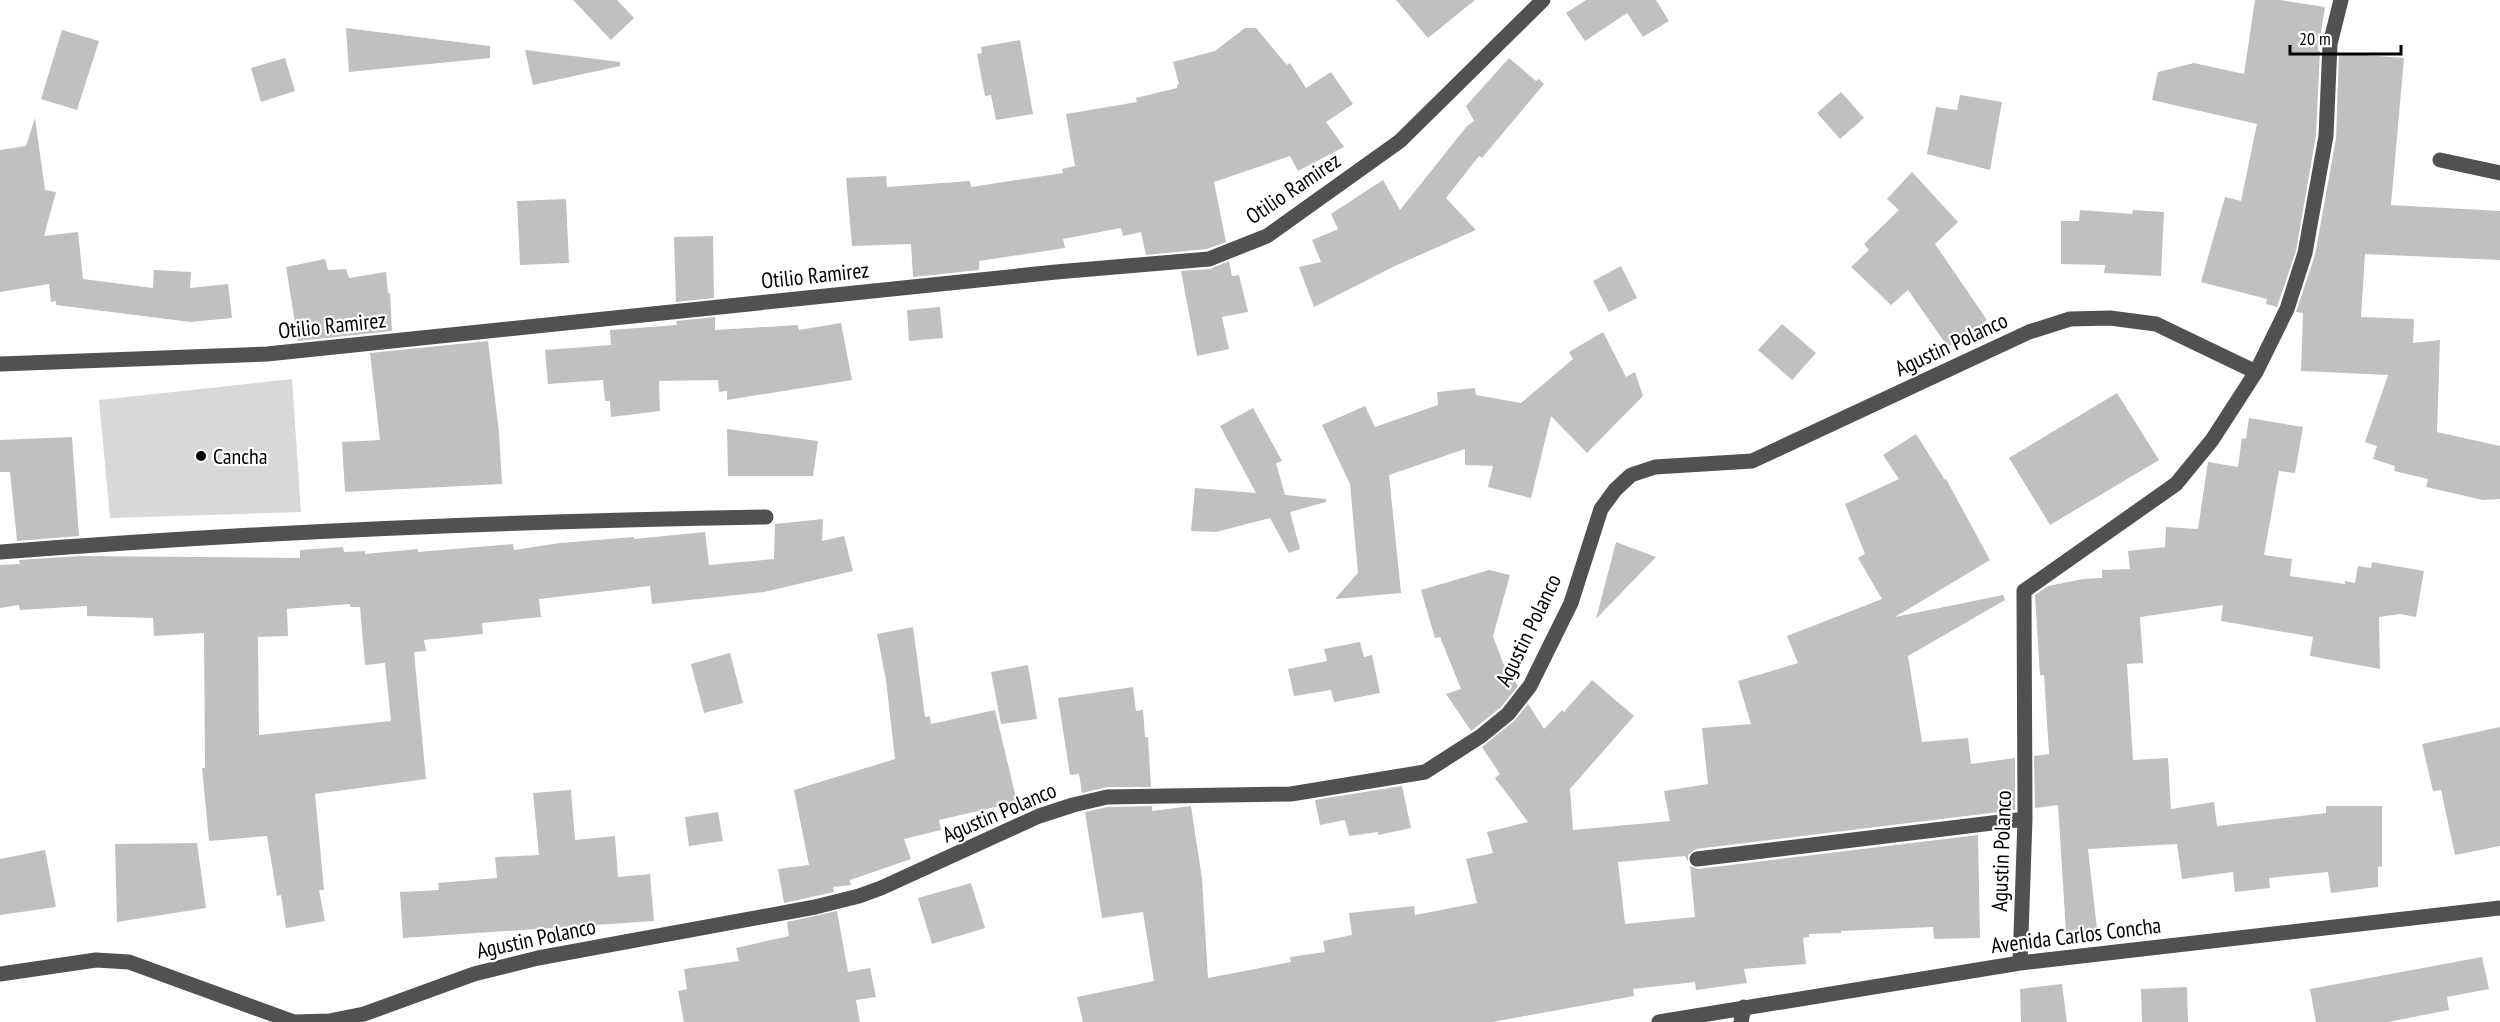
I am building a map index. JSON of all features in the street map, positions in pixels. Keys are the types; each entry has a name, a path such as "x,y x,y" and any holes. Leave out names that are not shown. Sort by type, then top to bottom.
{"street":[{"name":"Otilio Ramirez","path":"0,364 267,354 1056,272 1209,259 1267,236 1400,141 1543,0"},
{"path":"2256,372 2287,309 2305,253 2326,136 2330,44 2341,0"},
{"path":"2440,160 2500,173"},
{"name":"Agustin Polanco","path":"0,974 96,960 129,962 294,1022 329,1020 364,1014 474,974 538,958 815,907 859,896 1039,816 1073,805 1107,798 1291,794 1425,772 1481,736 1508,714 1530,686 1571,603 1601,509 1615,490 1631,476 1655,467 1752,461 2029,332 2070,319 2110,318 2156,324 2256,372 2212,440 2176,484 2024,591 2025,819 2020,963"},
{"path":"0,552 159,539 624,519 765,517"},
{"path":"1697,859 2025,819"},
{"name":"Avenida Carlos Concha","path":"1659,1022 1742,1014 2020,963 2500,908"}],"shaded area":[{"name":"Cancha","path":"292,379 301,512 110,518 99,400"}],"building":[{"path":"573,0 617,0 634,18 611,40"},
{"path":"1396,0 1475,0 1428,38"},
{"path":"1586,0 1656,0 1669,21 1643,37 1627,13 1585,41 1566,13"},
{"path":"2255,0 2280,0 2325,7 2318,51 2320,51 2316,135 2296,251 2277,307 2266,304 2267,299 2201,282 2225,197 2241,201 2257,124 2152,100 2158,72 2194,63 2244,74"},
{"path":"346,28 490,46 490,58 349,72"},
{"path":"1245,28 1256,28 1287,65 1290,63 1306,88 1331,72 1353,104 1326,122 1344,147 1298,171 1290,156 1214,182 1226,242 1207,249 1146,255 1141,232 1123,236 1121,228 1063,239 1065,248 979,261 979,270 913,277 911,244 852,246 846,178 886,176 887,187 970,181 971,187 1063,173 1062,169 1075,166 1066,114 1137,102 1136,98 1177,88 1179,84 1173,62 1215,51"},
{"path":"62,30 99,41 77,110 41,99"},
{"path":"1020,40 1033,114 996,120 991,95 985,96 977,54 982,53 981,47"},
{"path":"525,50 620,62 620,66 533,85"},
{"path":"2339,53 2404,58 2391,205 2500,211 2500,260 2365,254 2361,317 2414,319 2413,343 2440,340 2437,432 2500,446 2500,499 2483,500 2426,487 2428,479 2394,471 2395,466 2373,459 2377,446 2365,442 2388,375 2301,371 2303,313 2296,312 2315,255 2336,138"},
{"path":"285,58 295,91 261,102 251,68"},
{"path":"1509,58 1536,81 1539,79 1544,84 1482,158 1479,156 1446,198 1476,230 1395,266 1314,307 1299,267 1321,262 1312,240 1338,229 1331,214 1383,180 1400,210 1467,126 1474,121 1466,106"},
{"path":"1841,92 1864,118 1840,139 1817,113"},
{"path":"1960,95 2002,102 1990,170 1927,154 1936,107 1957,110"},
{"path":"35,118 45,190 56,192 44,236 78,232 83,279 153,288 154,270 191,272 190,288 228,284 232,318 190,322 56,305 56,301 51,302 49,284 0,292 0,150 26,146"},
{"path":"1912,172 1958,222 1935,244 1987,320 1948,347 1908,290 1891,305 1851,267 1869,250 1864,244 1899,210 1887,199"},
{"path":"566,199 569,263 520,265 517,201"},
{"path":"2080,210 2132,214 2133,210 2164,212 2161,276 2104,273 2105,265 2061,264 2061,221 2079,221"},
{"path":"713,236 714,298 676,302 674,237"},
{"path":"325,259 328,270 346,269 349,278 386,272 388,293 390,293 392,331 298,341 286,267"},
{"path":"1229,261 1232,276 1239,275 1248,312 1222,317 1229,349 1197,356 1181,271 1210,269"},
{"path":"1621,266 1637,298 1609,312 1593,281"},
{"path":"940,307 943,338 909,341 907,310"},
{"path":"715,317 715,330 798,325 799,330 841,323 852,380 727,400 727,391 719,392 718,380 659,381 660,411 611,417 610,401 605,401 603,380 548,384 545,350 611,345 610,330 677,325 676,321"},
{"path":"1782,324 1816,353 1792,380 1758,350"},
{"path":"1603,332 1626,377 1635,372 1643,396 1587,453 1551,416 1531,498 1488,487 1493,466 1465,465 1465,449 1389,475 1401,593 1335,599 1358,573 1350,484 1322,425 1365,406 1375,427 1438,405 1437,392 1475,388 1476,395 1521,403 1573,359 1569,352"},
{"path":"488,341 499,432 502,484 345,492 342,442 380,440 370,353"},
{"path":"2117,393 2159,460 2050,525 2009,458"},
{"path":"1253,408 1282,461 1276,463 1285,495 1326,499 1326,502 1290,512 1300,549 1289,553 1270,518 1216,532 1191,531 1195,488 1256,493 1220,426"},
{"path":"2249,418 2303,427 2295,473 2279,471 2264,555 2292,559 2290,576 2345,584 2345,581 2355,583 2358,566 2371,568 2372,562 2424,571 2416,617 2400,614 2379,617 2380,669 2310,656 2313,637 2221,621 2223,605 2140,617 2143,663 2127,664 2133,760 2168,758 2171,809 2214,802 2217,826 2326,813 2326,806 2382,806 2382,866 2378,867 2378,887 2331,893 2328,872 2269,878 2270,888 2235,892 2233,872 2182,879 2177,844 2088,849 2097,929 2066,932 2058,805 2035,808 2034,756 2049,754 2044,675 2040,675 2035,595 2048,586 2102,578 2102,570 2130,569 2128,551 2165,547 2166,527 2198,529 2208,462 2238,467 2242,438 2246,439"},
{"path":"727,429 818,441 813,476 728,476"},
{"path":"1916,434 1946,479 1990,560 1895,617 2003,595 2005,600 1908,656 1922,742 1968,738 1971,764 2015,758 2015,810 1696,849 1688,855 1688,861 1685,856 1618,862 1625,924 1695,917 1690,866 1698,869 1978,835 1980,938 1934,939 1933,927 1809,934 1809,937 1803,938 1806,964 1744,969 1747,983 1696,990 1695,982 1633,989 1634,996 1492,1022 1083,1022 1077,997 1154,981 1143,912 1102,918 1085,812 1108,807 1152,806 1152,811 1191,806 1202,879 1208,978 1291,962 1290,957 1325,952 1323,941 1352,935 1349,913 1414,906 1415,915 1477,903 1466,859 1493,853 1487,832 1528,822 1495,778 1500,774 1482,747 1514,721 1528,704 1544,729 1562,710 1564,712 1592,680 1634,716 1570,789 1573,830 1670,821 1664,791 1708,784 1702,728 1751,724 1738,681 1798,663 1787,636 1882,599 1858,558 1865,554 1845,504 1899,479 1883,455"},
{"path":"72,437 79,536 17,541 10,472 0,472 0,440"},
{"path":"823,519 822,541 844,536 853,571 764,592 652,604 650,586 539,599 541,617 482,623 483,634 424,640 426,651 414,652 426,779 315,794 324,890 319,890 325,921 286,928 281,895 277,896 267,836 209,841 202,768 205,768 204,633 154,636 153,618 87,616 87,606 20,610 19,605 0,608 0,565 20,564 19,560 81,556 300,558 300,550 343,547 344,552 365,551 365,554 513,544 514,550 560,543 705,532 709,565 774,559 775,524","holes":["350,604 350,607 360,607 365,665 385,663 391,721 259,735 258,637 288,636 287,609"]},
{"path":"1616,542 1656,557 1596,619"},
{"path":"1489,570 1510,575 1493,636 1503,663 1518,686 1501,707 1471,731 1446,694 1461,689 1440,637 1435,638 1421,590"},
{"path":"913,627 925,717 930,716 931,724 995,710 1017,802 939,820 941,830 904,839 911,859 850,880 851,885 833,887 834,892 784,903 778,869 809,865 794,790 895,759 886,680 877,634"},
{"path":"1360,642 1364,657 1372,655 1380,693 1334,702 1331,690 1294,696 1288,669 1327,661 1324,649"},
{"path":"730,653 743,703 704,713 691,664"},
{"path":"1028,665 1037,719 1001,724 991,672"},
{"path":"1133,687 1136,711 1143,710 1145,737 1148,737 1151,787 1107,787 1082,793 1079,774 1070,775 1058,698"},
{"path":"2500,727 2500,846 2455,855 2441,790 2433,791 2422,744"},
{"path":"1402,786 1411,828 1378,835 1378,832 1349,836 1345,820 1320,825 1315,800"},
{"path":"571,790 575,840 615,836 618,877 650,874 654,921 403,938 400,892 439,890 438,883 497,878 495,857 539,855 533,793"},
{"path":"718,812 723,841 689,846 685,817"},
{"path":"197,843 206,908 117,922 115,844"},
{"path":"45,850 56,907 0,915 0,859"},
{"path":"971,883 985,928 932,944 918,898"},
{"path":"837,911 848,972 870,968 876,997 856,1000 860,1022 684,1022 678,991 687,989 684,969 739,961 736,948 789,936 787,922"},
{"path":"2482,957 2489,989 2447,997 2449,1010 2388,1022 2316,1022 2310,989"},
{"path":"2062,984 2067,1022 2021,1022 2020,989"},
{"path":"2187,987 2188,1022 2142,1022 2141,989"}],"place":[{"name":"Cancha","path":"201,456"}]}
